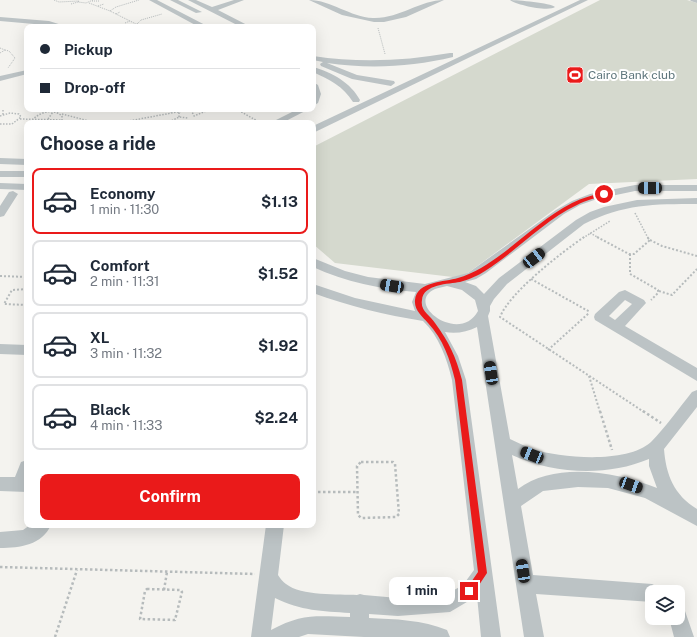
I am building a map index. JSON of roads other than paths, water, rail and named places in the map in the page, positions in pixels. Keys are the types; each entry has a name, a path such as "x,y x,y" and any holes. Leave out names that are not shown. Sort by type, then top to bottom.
{"street":[{"path":"152,0 198,24"},
{"path":"173,0 207,17"},
{"path":"191,0 241,24"},
{"path":"211,10 241,0"},
{"path":"312,0 356,17 376,21 396,17 441,0"},
{"path":"321,4 331,0"},
{"path":"513,0 522,3 552,7"},
{"path":"423,68 567,0"},
{"path":"316,129 585,0"},
{"path":"693,0 697,1"},
{"path":"522,3 533,11 535,15"},
{"path":"0,19 52,24"},
{"path":"0,24 24,26"},
{"path":"316,58 347,63 388,64 450,55"},
{"path":"316,59 355,77 394,82 377,90"},
{"path":"378,64 378,74"},
{"path":"316,70 349,88 356,100"},
{"path":"0,79 24,73"},
{"path":"0,84 24,79"},
{"path":"281,120 299,112"},
{"path":"0,161 24,162"},
{"path":"0,174 24,174"},
{"path":"0,186 24,187"},
{"path":"491,637 459,380 454,359 444,339 421,312 418,302 419,297 426,288 432,285 460,280 482,270 560,212 576,203 594,196 635,188 697,188"},
{"path":"0,214 13,194"},
{"path":"316,289 350,302 428,319 447,328 464,327 478,321 489,296 503,282 580,222 594,214 610,207 627,203 647,201 697,201"},
{"path":"316,264 329,270 359,280 392,286 426,288"},
{"path":"447,282 464,285 471,288 482,299 502,443 534,637"},
{"path":"616,327 640,303 623,294 595,315 697,375"},
{"path":"0,349 24,350"},
{"path":"502,443 532,455 564,462 616,463 638,457 656,447 697,396"},
{"path":"656,447 658,466 665,487 679,507"},
{"path":"512,503 541,484 571,480 600,481 631,485 655,494 697,518"},
{"path":"0,484 23,485"},
{"path":"0,540 20,540 31,535 39,528"},
{"path":"261,637 275,528"},
{"path":"269,577 280,591 294,598 311,602 360,603 398,607 450,603 469,591 483,573"},
{"path":"525,584 645,593"},
{"path":"359,627 360,603"},
{"path":"278,637 290,630 308,625 398,629 440,637"},
{"path":"680,625 684,637"}],"place":[{"name":"Cairo Bank club","path":"575,75"}]}
